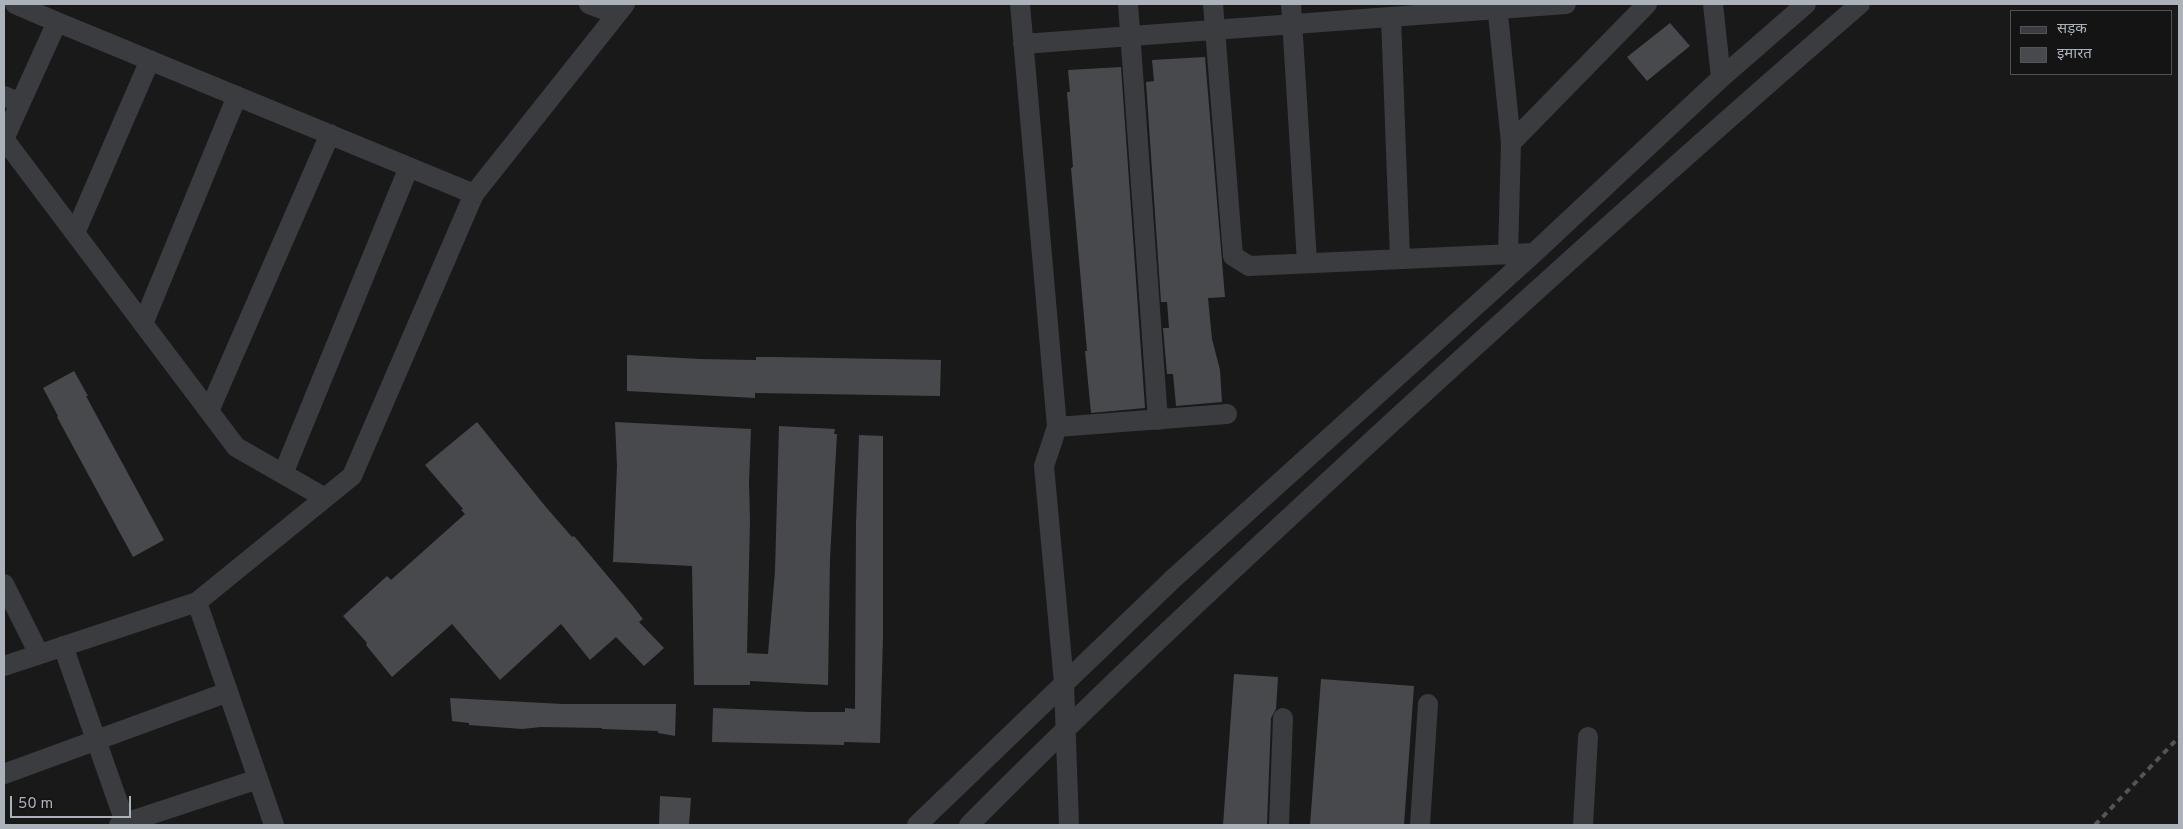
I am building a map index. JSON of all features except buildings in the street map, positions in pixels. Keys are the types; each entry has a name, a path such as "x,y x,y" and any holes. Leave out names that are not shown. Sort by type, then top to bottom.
{"street":[{"path":"15,4 474,194"},
{"path":"4,666 197,602 352,476 474,194 620,9 590,4"},
{"path":"1020,4 1057,428 1044,466 1064,683 1069,825"},
{"path":"1128,4 1158,420"},
{"path":"1213,4 1233,256 1249,266 1534,253"},
{"path":"1291,4 1294,24 1307,262"},
{"path":"1023,44 1391,17 1498,6 1566,4"},
{"path":"1511,143 1647,4"},
{"path":"1713,4 1721,78"},
{"path":"917,825 1174,578 1534,253 1721,78 1806,4"},
{"path":"969,825 1210,590 1615,218 1860,4"},
{"path":"1498,6 1511,143 1508,254"},
{"path":"1391,17 1400,258"},
{"path":"57,22 12,100 4,139 236,447 325,498"},
{"path":"75,233 150,60"},
{"path":"143,324 237,96"},
{"path":"209,411 330,134"},
{"path":"283,474 410,167"},
{"path":"1057,428 1227,414"},
{"path":"4,584 38,654"},
{"path":"197,602 274,825"},
{"path":"63,646 123,825 258,778"},
{"path":"4,774 228,692"},
{"path":"1420,825 1428,704"},
{"path":"1279,825 1283,718"},
{"path":"1582,825 1588,737"}],"railway":[{"path":"2095,825 2179,737"}]}
